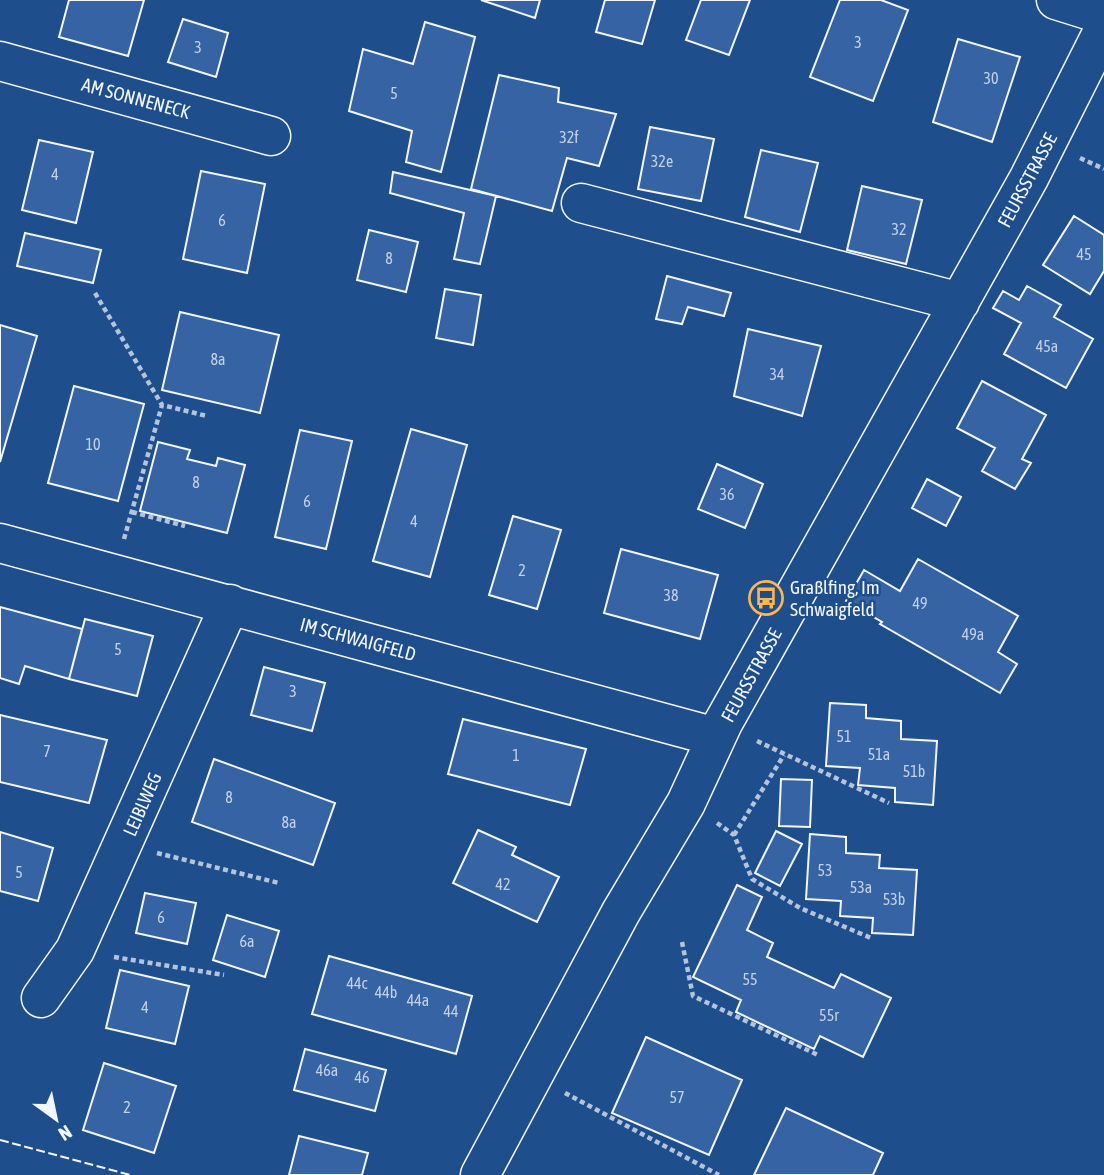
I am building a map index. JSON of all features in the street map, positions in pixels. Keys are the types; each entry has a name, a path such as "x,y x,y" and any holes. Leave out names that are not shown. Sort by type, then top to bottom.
{"street":[{"path":"1056,0 1103,31"},
{"name":"FEURSSTRASSE","path":"480,1175 621,912 686,803 720,730 1029,178 1103,31"},
{"name":"AM SONNENECK","path":"0,61 271,136"},
{"path":"581,203 960,302"},
{"name":"IM SCHWAIGFELD","path":"0,542 720,730"},
{"name":"LEIBLWEG","path":"41,998 75,950 230,604"}],"path":[{"path":"95,293 162,404 207,416"},
{"path":"115,573 162,404"},
{"path":"132,512 186,526"},
{"path":"720,730 784,755 889,803"},
{"path":"734,835 784,755"},
{"path":"686,803 734,835 752,880 800,908 871,938"},
{"path":"124,845 279,883"},
{"path":"682,942 693,996 818,1055"},
{"path":"75,950 224,975"},
{"path":"533,1076 719,1175"}],"building":[{"path":"69,0 144,0 128,56 59,37"},
{"path":"481,0 540,0 535,18"},
{"path":"605,0 655,0 642,44 596,32"},
{"path":"701,0 750,0 729,55 686,40"},
{"path":"840,0 881,0 908,10 873,101 810,77"},
{"path":"183,19 228,33 216,77 168,62"},
{"path":"425,22 475,37 441,172 406,162 412,131 349,111 363,49 413,64"},
{"path":"958,39 1020,57 992,142 933,122"},
{"path":"499,75 559,88 558,102 616,114 599,166 567,158 552,211 471,189"},
{"path":"650,127 714,139 701,201 638,189"},
{"path":"39,140 93,152 76,223 22,210"},
{"path":"761,150 818,163 800,232 745,217"},
{"path":"201,171 265,184 247,273 183,259"},
{"path":"393,172 496,196 480,264 454,259 464,213 390,193"},
{"path":"862,186 922,200 906,264 847,250"},
{"path":"1074,216 1104,235 1104,271 1090,294 1043,265"},
{"path":"369,230 418,242 406,292 357,280"},
{"path":"25,233 101,250 93,283 17,266"},
{"path":"667,276 731,293 724,316 688,307 682,324 656,319"},
{"path":"1027,286 1061,305 1054,317 1093,339 1066,388 1004,354 1021,323 993,308 1003,291 1019,300"},
{"path":"445,289 481,295 473,345 436,338"},
{"path":"180,312 279,335 260,413 162,390"},
{"path":"0,325 37,336 0,462"},
{"path":"748,329 821,346 802,416 734,396"},
{"path":"982,381 1046,415 1022,459 1031,463 1015,489 982,471 995,448 957,428"},
{"path":"74,386 144,404 118,501 48,483"},
{"path":"411,429 467,445 430,577 373,561"},
{"path":"300,430 352,441 326,549 275,537"},
{"path":"158,442 190,450 187,459 216,466 218,458 245,465 227,533 140,511"},
{"path":"717,464 763,484 745,528 698,509"},
{"path":"927,479 961,497 946,526 912,508"},
{"path":"513,516 561,530 537,609 489,595"},
{"path":"621,549 718,575 700,639 604,613"},
{"path":"918,559 1018,616 998,652 1017,664 1000,693 880,624 882,622 846,601 864,570 900,591"},
{"path":"0,607 82,629 69,679 25,666 19,684 0,678"},
{"path":"85,619 153,636 137,696 69,679"},
{"path":"264,667 325,683 312,731 251,715"},
{"path":"830,703 866,705 866,718 901,721 901,739 937,741 933,805 895,802 895,788 858,785 860,768 826,766"},
{"path":"0,715 107,740 89,803 0,782"},
{"path":"463,719 586,749 570,805 448,774"},
{"path":"214,759 335,803 313,865 192,822"},
{"path":"781,779 812,780 810,827 779,826"},
{"path":"478,830 516,847 512,855 559,877 537,922 453,883"},
{"path":"776,831 802,844 780,886 755,873"},
{"path":"0,832 53,848 38,901 0,891"},
{"path":"810,834 846,837 846,853 880,855 879,868 917,870 913,935 872,933 873,918 840,916 841,901 806,899"},
{"path":"737,885 762,897 747,930 773,943 767,957 834,988 841,974 891,998 863,1057 820,1036 814,1049 736,1012 741,1000 693,977"},
{"path":"145,893 196,903 187,944 136,933"},
{"path":"227,915 279,931 265,977 213,960"},
{"path":"329,956 472,996 456,1054 312,1014"},
{"path":"120,970 189,986 175,1044 106,1028"},
{"path":"646,1037 742,1080 709,1155 612,1113"},
{"path":"305,1049 386,1070 375,1111 294,1090"},
{"path":"104,1063 176,1086 154,1153 83,1130"},
{"path":"786,1108 883,1153 873,1175 754,1175"},
{"path":"299,1136 368,1153 362,1175 289,1175"}],"fence":[{"path":"0,1140 130,1175"}],"place":[{"name":"Graßlfing, Im Schwaigfeld","path":"766,598"}]}
